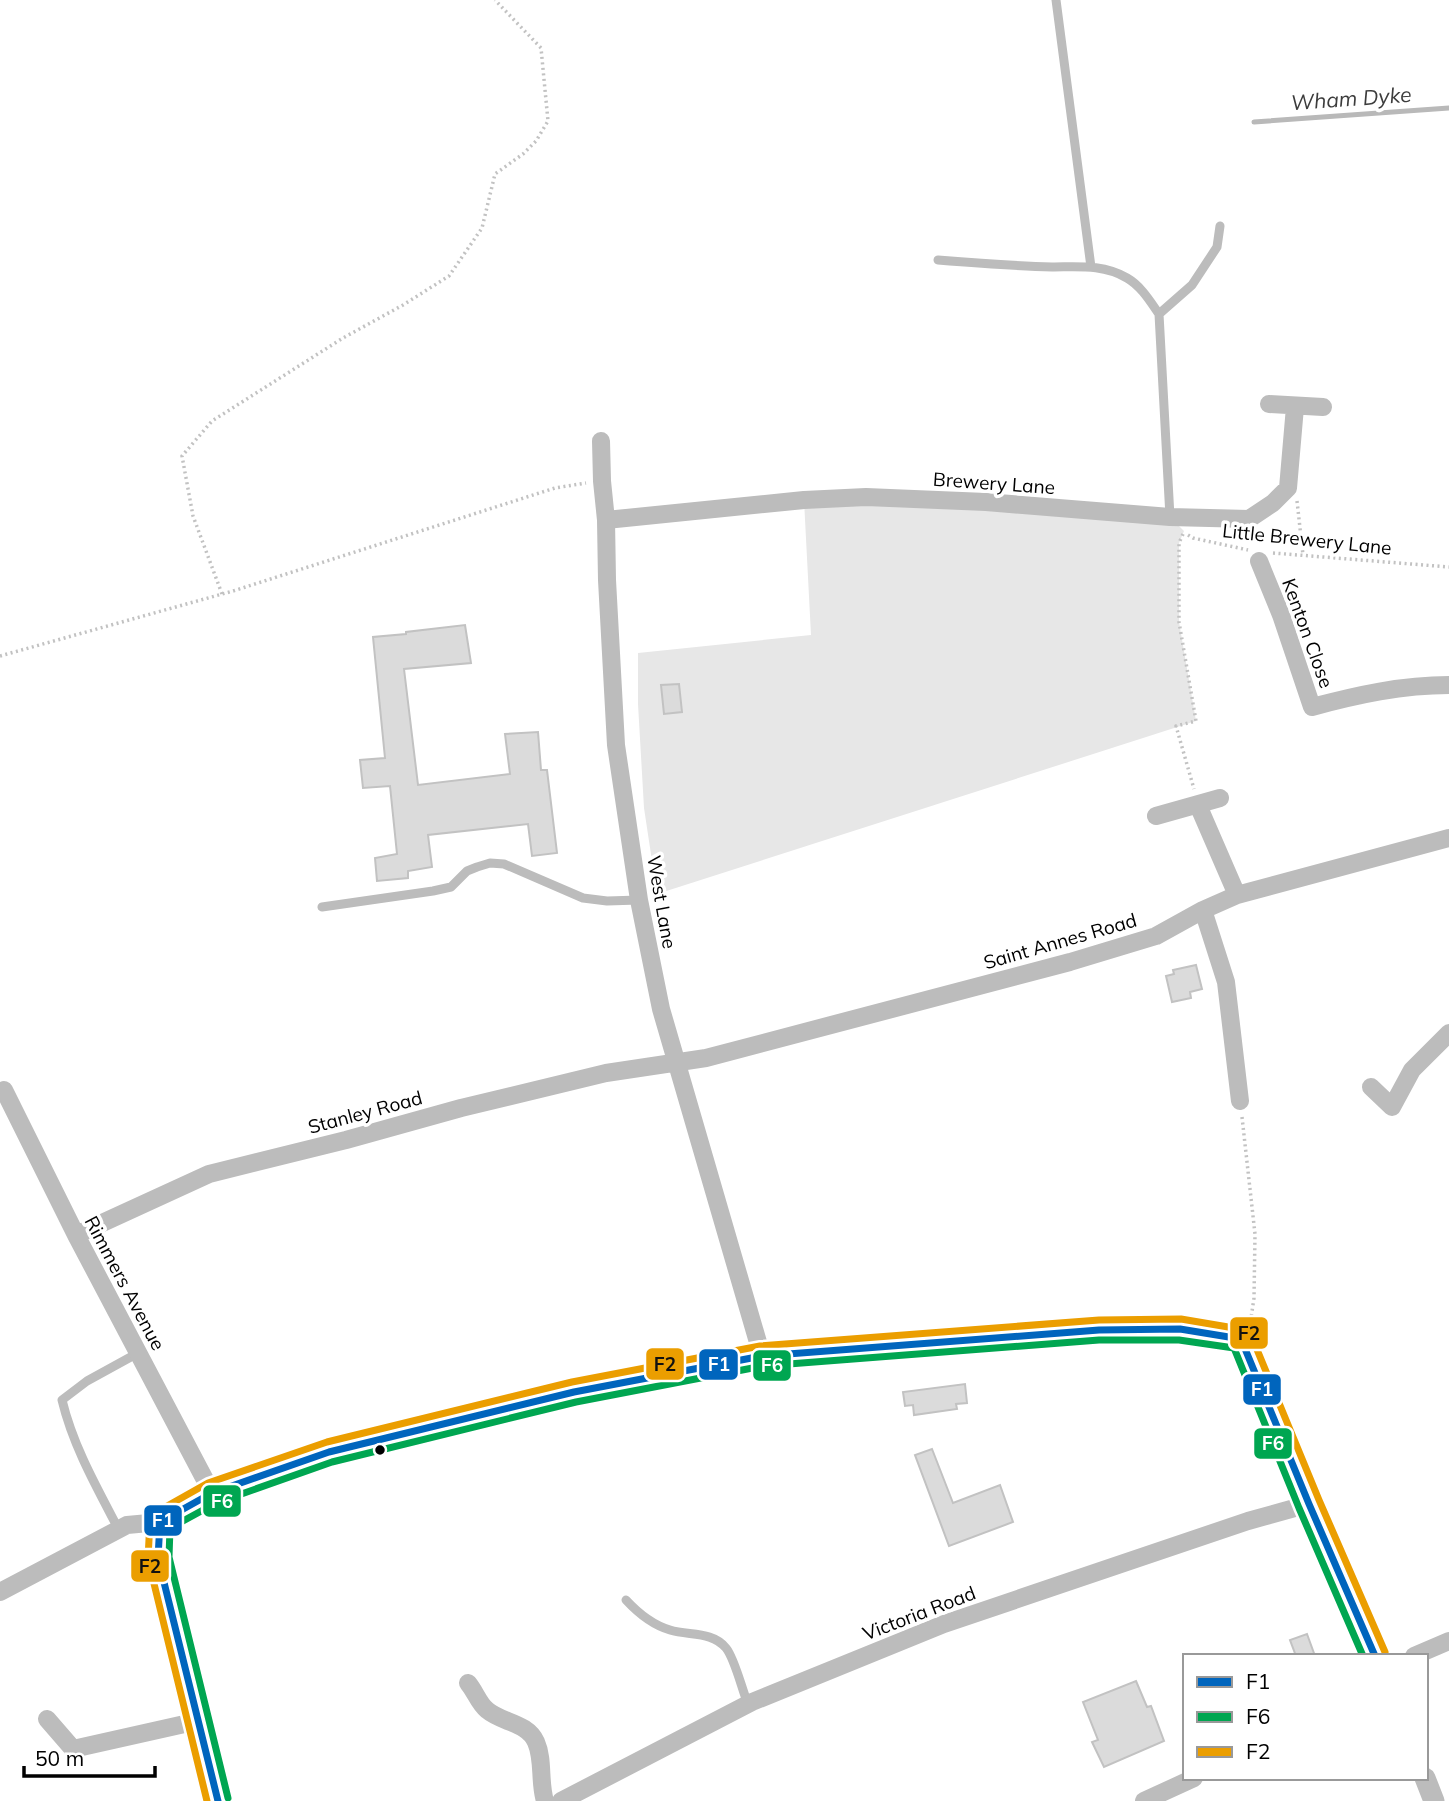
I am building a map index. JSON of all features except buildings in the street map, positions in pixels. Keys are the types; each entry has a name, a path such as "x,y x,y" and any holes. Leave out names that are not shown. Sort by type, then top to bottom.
{"street":[{"path":"1269,404 1323,407"},
{"path":"1288,488 1295,407"},
{"name":"West Lane","path":"601,441 617,745 639,901 661,1009 675,1061 762,1356"},
{"name":"Brewery Lane","path":"606,520 804,500 866,497 986,502 1170,517 1249,519 1273,503 1288,488"},
{"name":"Kenton Close","path":"1261,555 1312,707 1419,685 1449,685"},
{"path":"1156,816 1220,798"},
{"path":"1198,805 1237,895"},
{"name":"Saint Annes Road","path":"675,1061 706,1058 1070,962 1156,936 1237,895 1449,838"},
{"path":"1203,910 1226,982 1240,1101"},
{"path":"1371,1087 1392,1107 1412,1070 1449,1033"},
{"name":"Stanley Road","path":"76,1235 209,1174 606,1073 675,1061"},
{"name":"Rimmers Avenue","path":"4,1090 76,1235 212,1493"},
{"path":"0,1592 127,1525 160,1522 212,1493 328,1452 574,1392 762,1356 1099,1330 1180,1329 1241,1339 1375,1654"},
{"name":"Victoria Road","path":"561,1801 748,1704 944,1624 1248,1521 1309,1504"},
{"path":"160,1522 158,1558 218,1801"},
{"path":"1419,1654 1449,1641"},
{"path":"468,1683 485,1709 520,1726 536,1741 541,1790 545,1801"},
{"path":"47,1719 73,1749 198,1721"},
{"path":"1144,1801 1190,1780"},
{"path":"1426,1780 1434,1801"}],"lane":[{"path":"1056,0 1091,267"},
{"path":"1159,314 1192,285 1216,247 1220,226"},
{"path":"938,260 1105,269 1127,278 1146,294 1159,314 1170,517"},
{"path":"322,907 451,887 467,871 490,863 504,864 583,898 639,901"},
{"path":"118,1530 86,1467 62,1400 87,1381 138,1353"},
{"path":"626,1600 652,1622 669,1630 709,1637 727,1649 748,1704"}],"path":[{"path":"222,594 193,516 183,456 212,421 343,338 449,276 482,228 495,174 536,141 548,121 541,48 495,0"},
{"path":"0,656 222,594 555,488 602,481"},
{"path":"1288,488 1296,492 1303,555"},
{"name":"Little Brewery Lane","path":"1198,805 1175,726 1196,721 1179,622 1179,543 1184,531 1193,538 1261,555 1303,555 1449,567"},
{"path":"1240,1101 1255,1234 1254,1298 1251,1318 1241,1339"}],"shaded area":[{"path":"804,500 1170,517 1184,531 1179,543 1179,622 1196,721 657,894 644,808 638,653 811,635"}],"waterway":[{"name":"Wham Dyke","path":"1254,122 1449,108"}],"transit line":[{"name":"F2","path":"207,1801 148,1559 150,1520 153,1514 208,1483 327,1442 572,1382 760,1346 1099,1320 1181,1319 1246,1330 1251,1335 1385,1652"},
{"name":"F1","path":"218,1801 158,1558 160,1522 212,1493 329,1452 574,1392 762,1356 1099,1330 1180,1329 1241,1339 1374,1654"},
{"name":"F6","path":"228,1798 169,1557 170,1528 216,1503 332,1462 576,1402 763,1366 1099,1340 1179,1340 1234,1348 1362,1654"}]}
